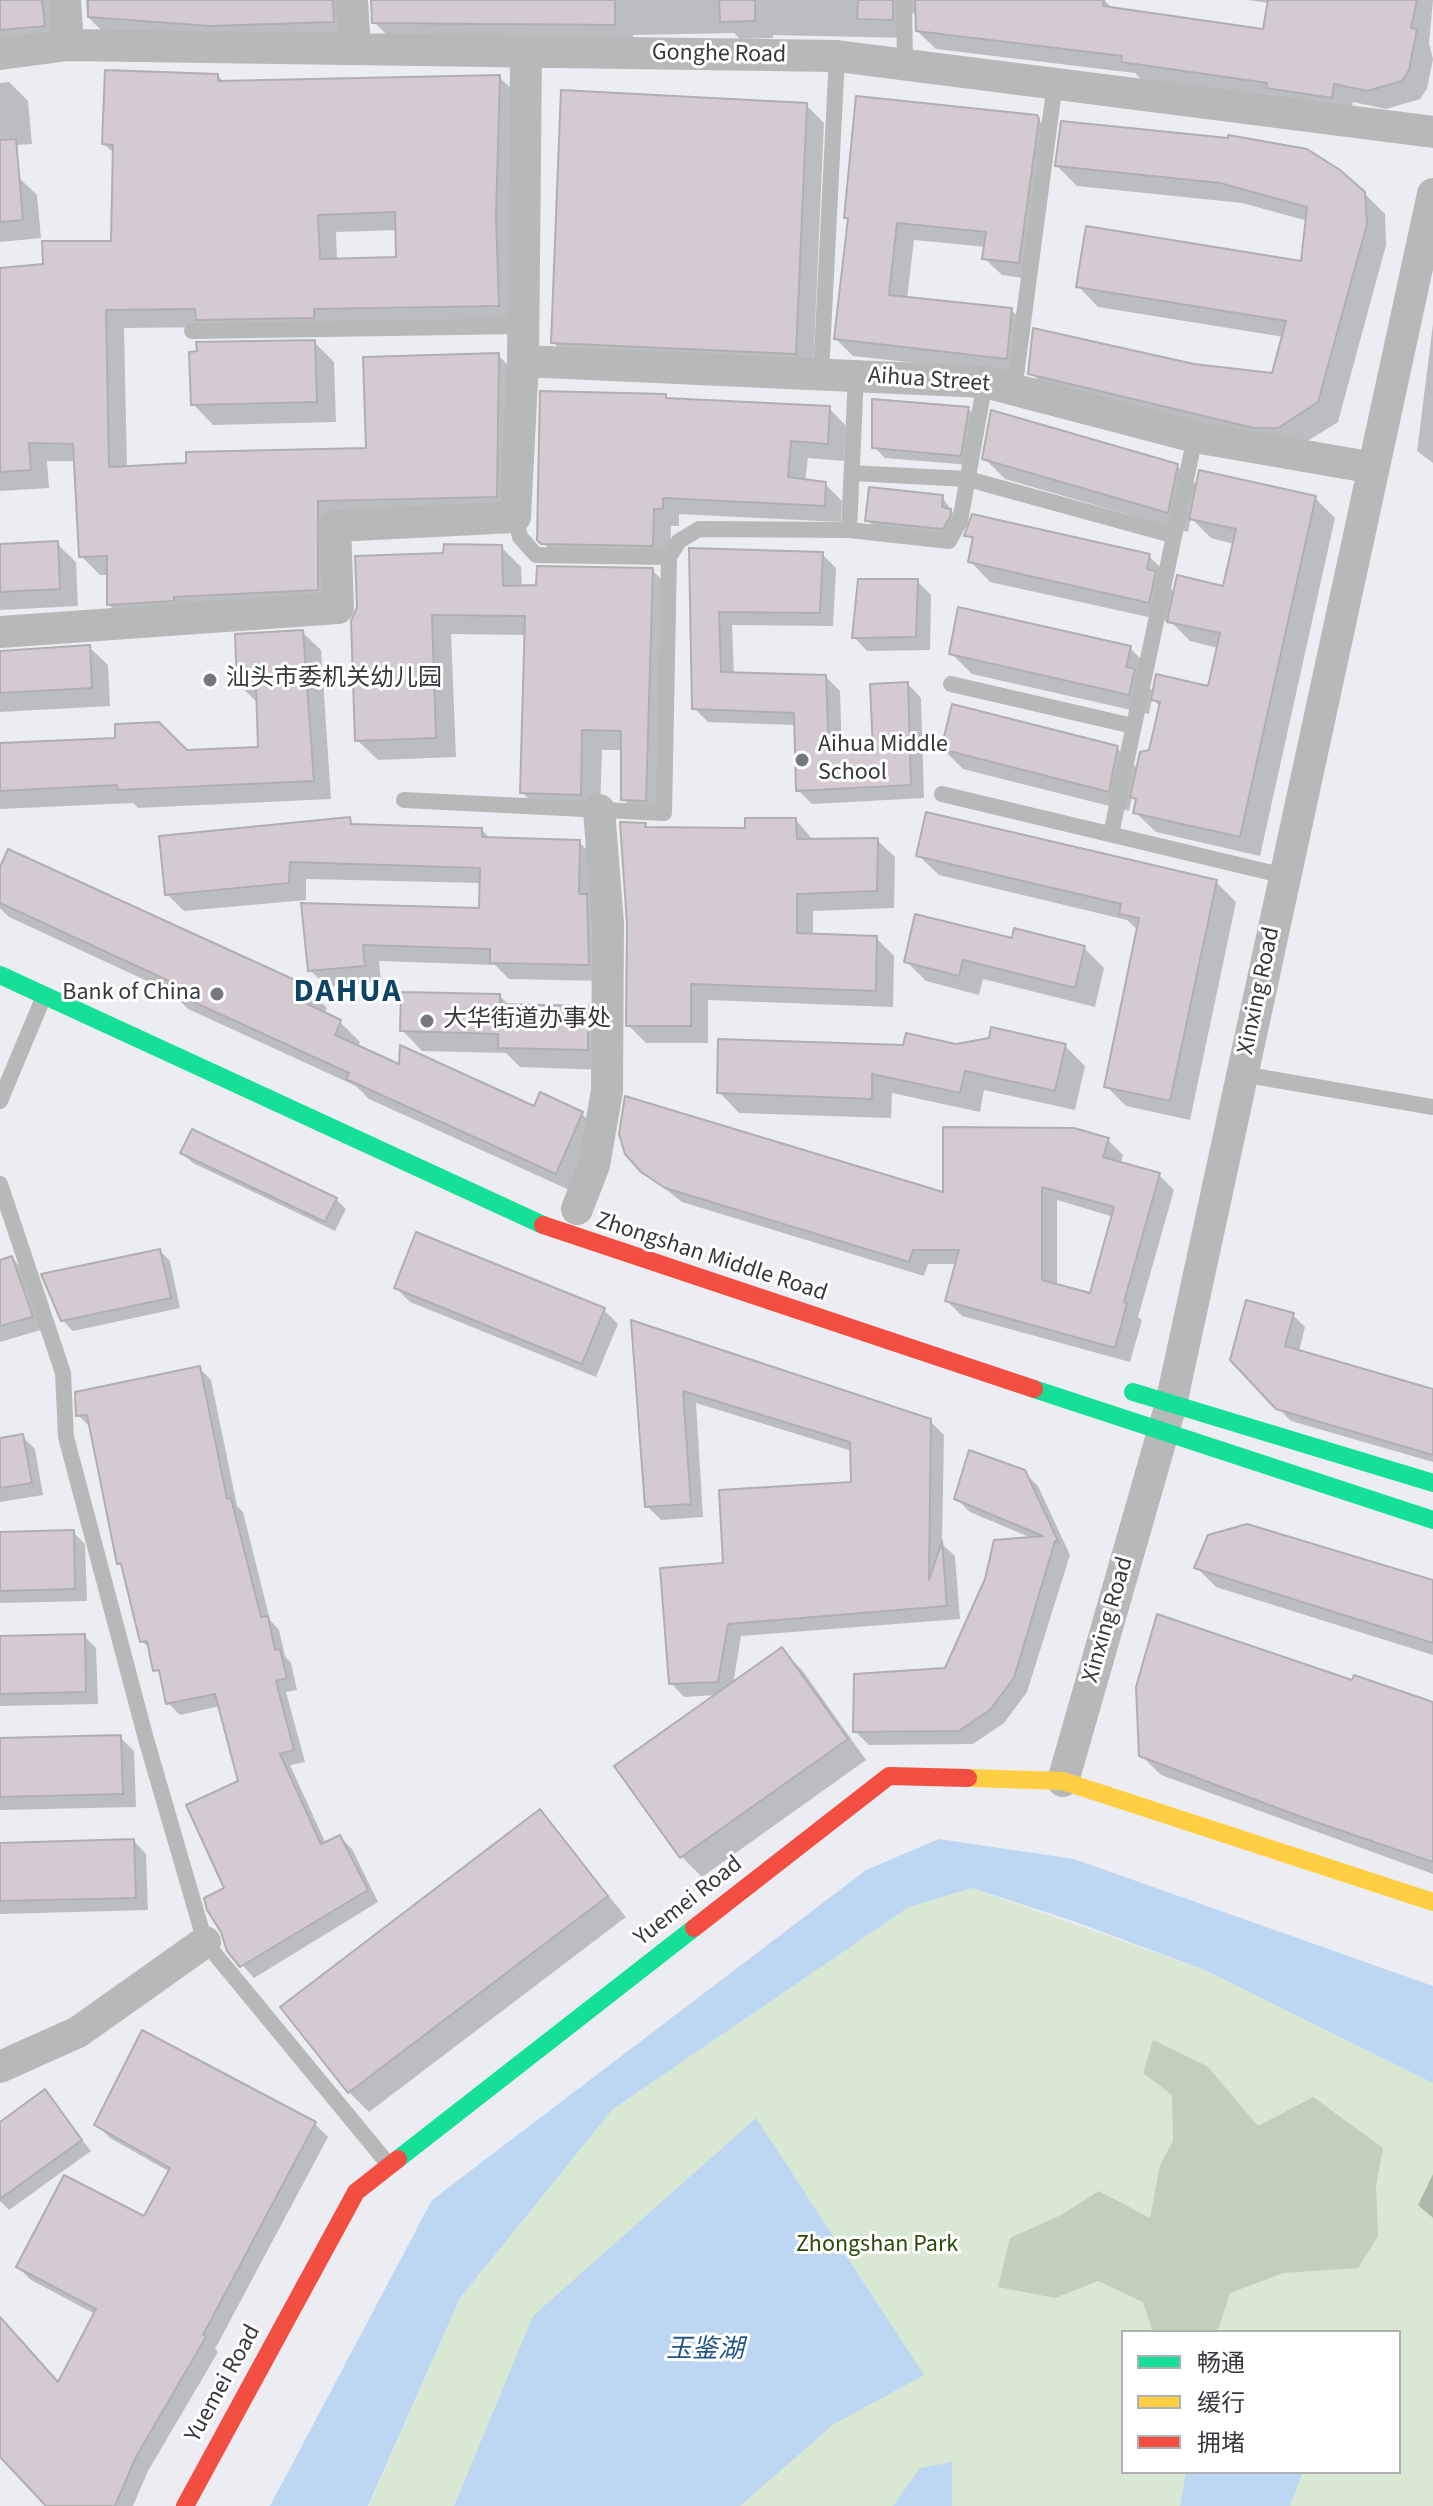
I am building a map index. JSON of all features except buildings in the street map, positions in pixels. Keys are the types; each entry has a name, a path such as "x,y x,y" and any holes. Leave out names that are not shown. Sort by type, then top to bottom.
{"main road":[{"name":"Zhongshan Middle Road","path":"0,975 566,1236 1166,1418 1433,1483"},
{"name":"Zhongshan Middle Road","path":"1120,1388 1166,1418 1433,1520"},
{"name":"Yuemei Road","path":"185,2506 356,2192 889,1776 1063,1781 1433,1902"}],"street":[{"path":"65,0 68,45"},
{"path":"352,0 355,49"},
{"name":"Gonghe Road","path":"0,54 68,45 837,56 1433,132"},
{"path":"0,632 338,608 335,526 515,517 523,361 526,52"},
{"name":"Xinxing Road","path":"1063,1781 1166,1418 1433,194"},
{"name":"Aihua Street","path":"523,361 821,373 1000,386 1195,437 1374,468"},
{"path":"577,1209 594,1165 607,1091 608,924 599,810"},
{"path":"0,2067 78,2032 205,1942"}],"lane":[{"path":"904,0 905,63"},
{"path":"821,373 837,56"},
{"path":"404,800 664,813 669,557 679,541 699,529 849,530 949,541 960,521 968,479 1000,386 1055,83"},
{"path":"192,331 522,326"},
{"path":"849,530 856,375"},
{"path":"1111,834 1195,437"},
{"path":"852,473 968,479 1172,535"},
{"path":"515,517 520,537 536,555 669,557"},
{"path":"951,684 1133,726"},
{"path":"942,794 1285,876"},
{"path":"0,1101 44,995"},
{"path":"1242,1074 1433,1107"},
{"path":"0,1184 63,1373 70,1453 146,1739 205,1942 390,2166"}],"green space":[{"name":"Zhongshan Park","path":"972,1888 1205,1970 1433,2083 1433,2506 369,2506 460,2298 613,2109 909,1907"},
{"path":"1153,2040 1207,2066 1258,2126 1313,2097 1383,2148 1376,2186 1378,2236 1358,2268 1283,2273 1230,2293 1216,2330 1152,2330 1143,2302 1098,2281 1055,2298 998,2287 1010,2238 1061,2215 1099,2191 1150,2218 1160,2165 1173,2141 1172,2095 1143,2073"}],"water":[{"path":"939,1839 1074,1859 1433,1986 1433,2083 1205,1970 1070,1920 972,1888 909,1907 613,2109 460,2298 368,2506 270,2506 432,2200 866,1870"},
{"name":"玉鉴湖","path":"756,2118 924,2375 834,2424 740,2506 454,2506 533,2316"},
{"path":"952,2462 952,2506 893,2506 920,2468"},
{"path":"1186,2474 1302,2474 1290,2506 1180,2506"}],"traffic: fast":[{"path":"0,975 543,1225"},
{"path":"1034,1389 1433,1520"},
{"path":"1133,1392 1433,1483"},
{"path":"398,2159 694,1928"}],"traffic: slow":[{"path":"968,1778 1063,1781 1433,1902"}],"traffic: jam":[{"path":"543,1225 1034,1389"},
{"path":"694,1928 889,1776 968,1778"},
{"path":"185,2506 356,2192 398,2159"}],"place":[{"name":"汕头市委机关幼儿园","path":"210,680"},
{"name":"Aihua Middle School","path":"802,760"},
{"name":"Bank of China","path":"217,994"},
{"name":"大华街道办事处","path":"427,1021"}],"district":[{"name":"DAHUA","path":"348,994"}]}
